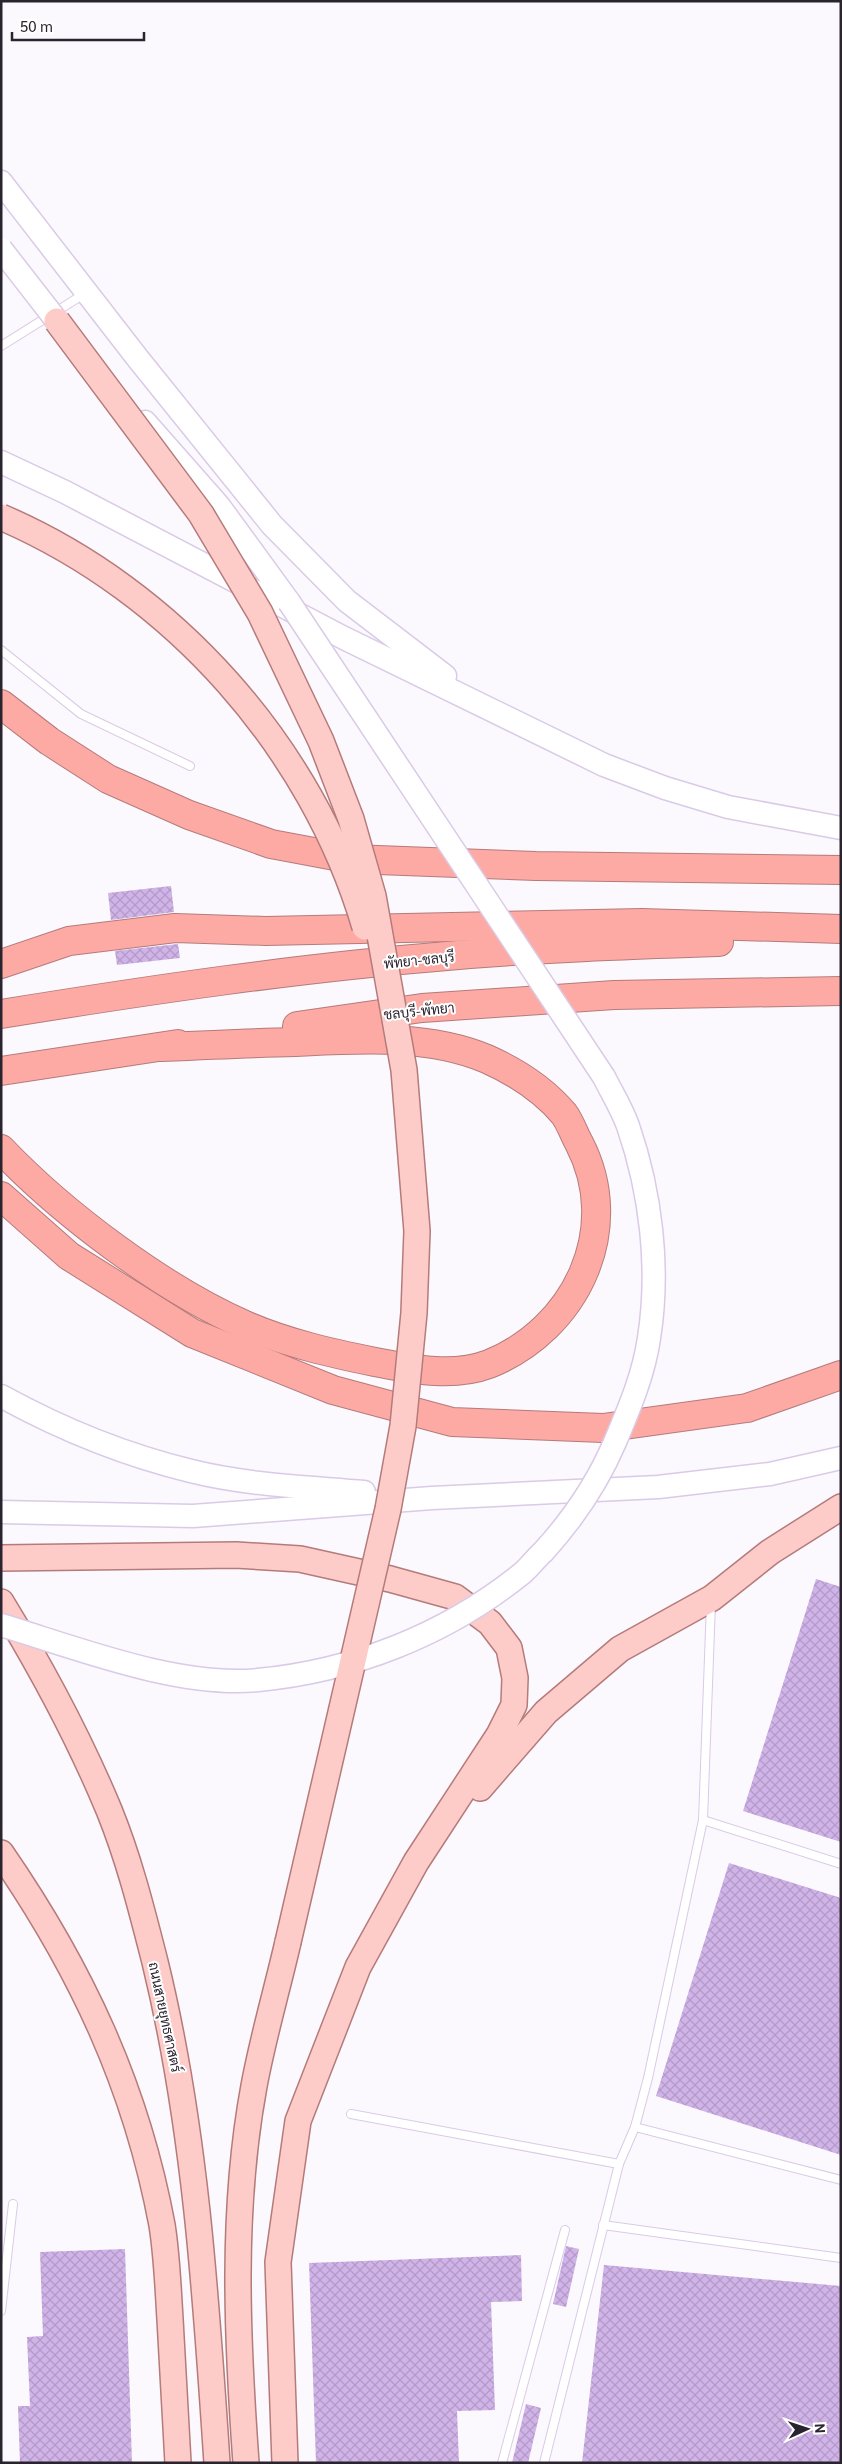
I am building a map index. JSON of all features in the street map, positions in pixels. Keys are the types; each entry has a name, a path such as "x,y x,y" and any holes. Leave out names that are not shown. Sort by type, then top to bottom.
{"highway":[{"path":"1,704 49,741 108,779 189,815 271,844 351,858 536,866 841,870"},
{"path":"1,964 69,941 175,928 266,931 642,923 841,929"},
{"name":"พัทยา-ชลบุรี","path":"1,1014 179,986 446,956 546,948 841,937"},
{"name":"ชลบุรี-พัทยา","path":"2,1071 422,1008 614,995 841,991"},
{"path":"1,1149 18,1166 94,1231 175,1287 246,1325 321,1351 437,1373 487,1365 531,1342 566,1306 589,1261 597,1210 588,1160 565,1116 529,1080 484,1058 431,1044 361,1039 161,1047"},
{"path":"1,1196 69,1256 192,1333 333,1390 452,1422 603,1428 747,1408 841,1375"}],"main road":[{"path":"1,182 272,525 347,600 484,706"},
{"path":"1,249 201,514 260,613 321,741 351,819 373,896 404,1070 417,1231 414,1313 403,1426 388,1509 254,2086 242,2182 238,2248 239,2356 246,2463"},
{"path":"1,1626 140,1666 202,1679 256,1680 317,1672 389,1651 454,1621 522,1574 571,1522 605,1466 635,1395 649,1339 653,1290 651,1236 644,1182 627,1124 604,1077 289,602 219,506 57,321"},
{"path":"1,462 65,492 344,638 604,765 665,788 728,807 841,828"},
{"path":"1,517 80,557 127,590 187,639 237,693 286,758 325,826 357,901 404,1070"},
{"path":"1,1396 41,1418 90,1439 191,1471 272,1484 432,1498"},
{"path":"1,1512 193,1516 432,1498 658,1487 770,1474 841,1458"},
{"path":"416,1862 546,1712 620,1649 712,1598 770,1552 841,1507"},
{"path":"1,1558 236,1555 300,1559 390,1579 455,1597 490,1623 508,1648 515,1678 514,1705 499,1735 416,1862 358,1967 298,2121 278,2262 285,2463"},
{"name":"ถนนสายยุทธศาสตร์","path":"1,1602 32,1653 72,1728 110,1812 143,1914 167,2013 187,2120 210,2355 217,2463"},
{"path":"1,1853 37,1906 70,1964 108,2040 135,2116 149,2166 162,2227 178,2463"}],"lane":[{"path":"1,346 86,292"},
{"path":"1,650 81,714 190,766"},
{"path":"544,2463 619,2164 635,2128 648,2078 703,1820 712,1598"},
{"path":"703,1820 841,1864"},
{"path":"351,2114 619,2164"},
{"path":"635,2128 841,2180"},
{"path":"1,2311 12,2204"},
{"path":"603,2225 841,2258"},
{"path":"502,2463 565,2230"}],"building":[{"path":"171,886 174,912 111,920 108,893"},
{"path":"178,944 180,958 117,965 115,951"},
{"path":"816,1579 841,1587 841,1842 743,1811"},
{"path":"729,1863 841,1898 841,2155 656,2096"},
{"path":"566,2246 579,2249 566,2307 553,2304"},
{"path":"125,2249 132,2463 20,2463 18,2406 30,2406 27,2337 43,2336 40,2252"},
{"path":"521,2255 522,2301 491,2302 495,2410 457,2411 459,2463 316,2463 309,2263"},
{"path":"604,2265 841,2286 841,2463 582,2463"},
{"path":"526,2404 541,2408 528,2463 512,2463"}]}
